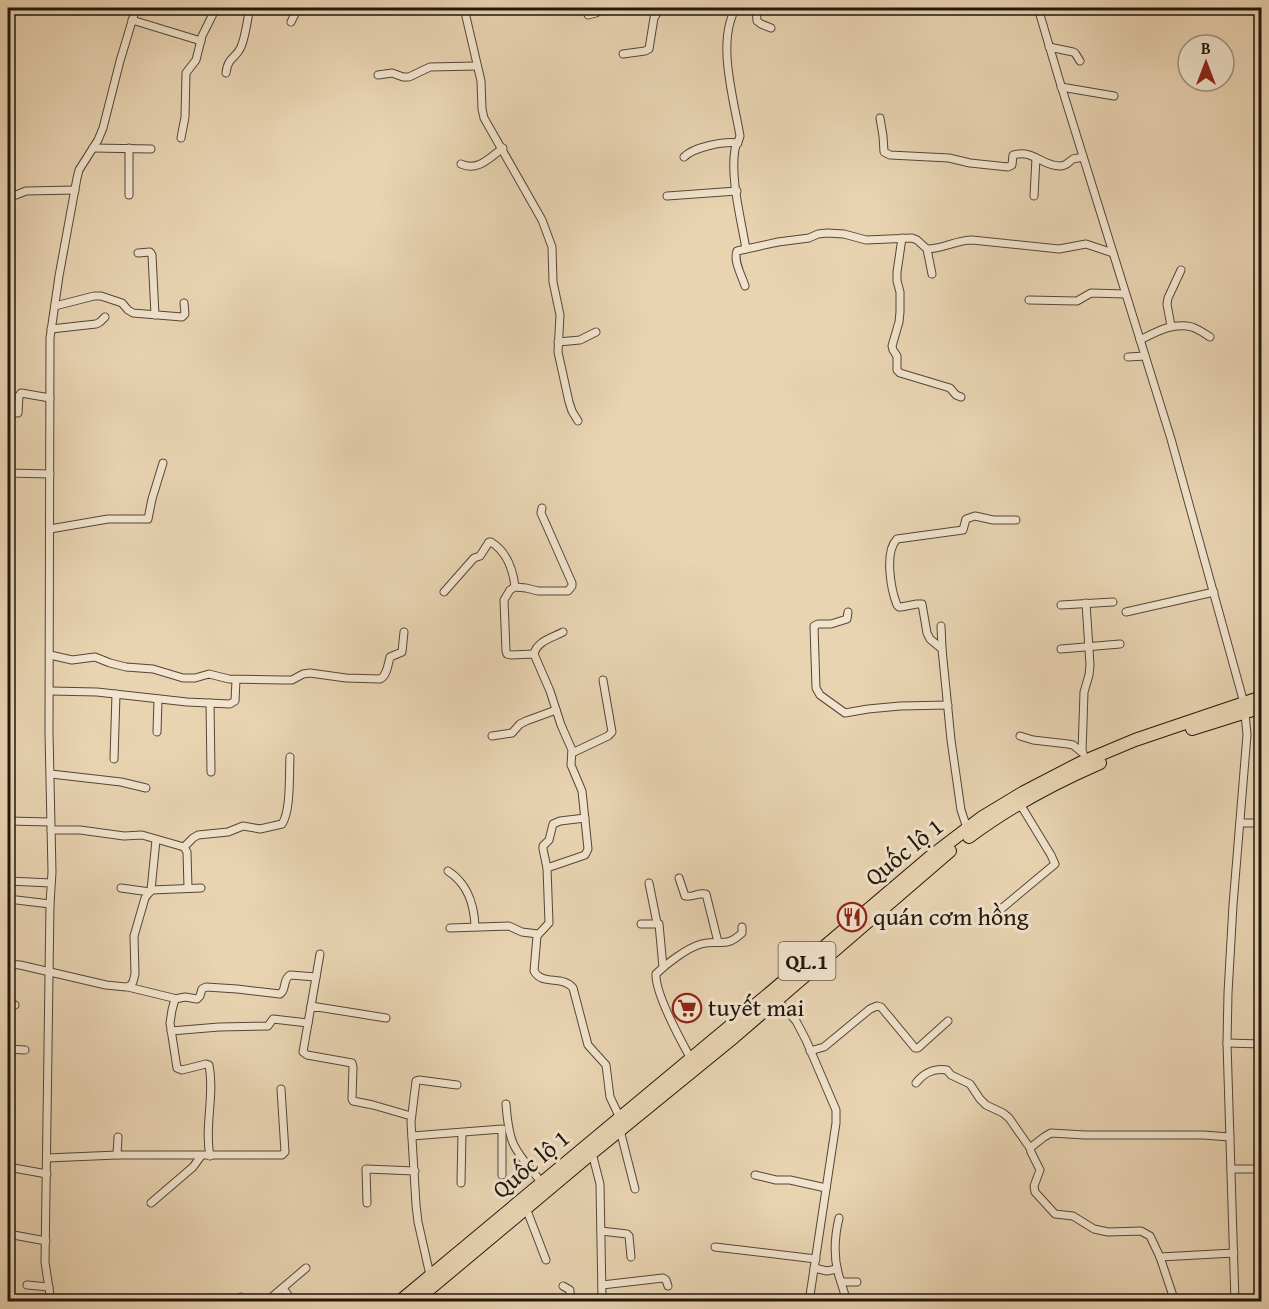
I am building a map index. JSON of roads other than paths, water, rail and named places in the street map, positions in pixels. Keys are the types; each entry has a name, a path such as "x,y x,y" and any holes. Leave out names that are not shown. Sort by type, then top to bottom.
{"highway":[{"name":"Quốc lộ 1","path":"399,1302 542,1183 620,1124 986,824 1068,778 1107,760 1262,698"},
{"name":"Quốc lộ 1","path":"414,1302 592,1153 691,1059 774,996 914,870 981,818 1086,756 1244,707 1262,707"}],"street":[{"path":"48,1301 45,1262 52,872 49,733 51,329 79,170 103,128 136,8"},
{"path":"181,138 186,73 196,60 201,41 216,8"},
{"path":"226,73 228,62 239,51 242,44 250,8"},
{"path":"291,22 298,8"},
{"path":"464,8 480,81 482,112 542,220 549,238 553,261 553,282 563,342 558,352 569,402 578,421"},
{"path":"588,15 604,8"},
{"path":"623,54 649,49 654,18 660,8"},
{"path":"736,8 730,17 729,25 729,81 741,136 735,150 734,170 746,249"},
{"path":"756,8 757,21 771,28"},
{"path":"1038,8 1171,439 1244,707 1247,735 1228,993 1227,1043 1235,1302"},
{"path":"1256,8 1262,12"},
{"path":"132,20 201,41"},
{"path":"1049,47 1073,51 1080,61"},
{"path":"378,75 392,73 406,78 430,67 477,66"},
{"path":"1061,87 1114,96"},
{"path":"880,118 884,135 883,148 887,154 949,158 1008,167 1012,165 1015,154 1032,154 1036,158 1062,166 1073,159 1083,157"},
{"path":"684,157 698,149 726,142 738,143"},
{"path":"93,148 151,148"},
{"path":"129,148 129,195"},
{"path":"461,164 468,167 478,166 502,148"},
{"path":"1034,196 1036,158"},
{"path":"8,195 26,191 75,190"},
{"path":"667,196 737,191"},
{"path":"746,286 735,256 737,251 827,233 844,234 866,240 915,239 927,249 932,274"},
{"path":"902,238 897,272 900,312 892,346 897,356 897,370 900,373 950,388 961,397"},
{"path":"927,249 972,240 1059,249 1082,244 1113,253"},
{"path":"138,253 150,252 152,255 155,315"},
{"path":"1171,326 1168,298 1181,270"},
{"path":"1029,300 1077,301 1091,293 1125,294"},
{"path":"55,306 101,296 122,303 130,312 183,316 184,303"},
{"path":"51,329 96,324 105,318"},
{"path":"1140,340 1171,326 1193,327 1210,337"},
{"path":"563,342 580,340 596,332"},
{"path":"1128,357 1145,356"},
{"path":"8,412 18,413 21,393 50,398"},
{"path":"50,530 108,519 148,519 163,464"},
{"path":"8,473 50,474"},
{"path":"534,654 511,655 506,653 504,600 510,590 515,587 538,591 568,591 572,586 542,508"},
{"path":"942,649 930,639 927,633 922,604 901,607 897,605 890,568 895,540 963,530 966,519 975,516 993,520 1016,520"},
{"path":"444,592 474,558 480,556 489,542 497,545 507,558 514,576 515,587"},
{"path":"1126,612 1214,592"},
{"path":"1062,605 1113,602"},
{"path":"1086,603 1090,670 1084,692 1086,756"},
{"path":"848,612 847,619 831,624 818,624 814,627 816,688 819,695 844,713 900,706 948,705"},
{"path":"941,626 951,740 961,810 967,828"},
{"path":"50,655 72,660 95,657 126,667 153,669 183,678 195,678 209,674 236,680 292,680 310,673 346,678 382,678 386,673 390,657 402,652 404,632"},
{"path":"547,868 587,855 588,849 582,791 571,765 571,747 534,654 540,643 563,632"},
{"path":"1062,649 1120,644"},
{"path":"50,691 233,703 236,680"},
{"path":"572,753 612,732 603,680"},
{"path":"114,759 116,694"},
{"path":"157,732 158,699"},
{"path":"210,703 211,772"},
{"path":"492,736 512,733 520,724 556,710"},
{"path":"1020,736 1033,740 1068,744 1086,756"},
{"path":"184,847 198,835 228,832 243,826 260,829 284,823 288,800 290,758"},
{"path":"51,774 121,782 146,788"},
{"path":"989,919 1055,864 1052,855 1020,804"},
{"path":"585,818 553,824 549,840 543,846 547,868 549,923 538,934 534,973 545,980 569,983 573,988 588,1044 606,1065 610,1097 620,1124 635,1189"},
{"path":"8,821 124,836 142,835 184,847 187,852 188,888"},
{"path":"1240,823 1262,823"},
{"path":"128,987 133,982 135,974 134,936 145,898 150,891 156,840"},
{"path":"448,871 458,878 468,893 473,906 475,926"},
{"path":"679,878 684,896 706,894 718,942"},
{"path":"8,881 51,883"},
{"path":"649,883 657,923 661,930 663,967"},
{"path":"121,888 150,891 201,888"},
{"path":"8,899 50,904"},
{"path":"641,924 657,923"},
{"path":"450,928 509,926 522,932 538,934"},
{"path":"691,1059 656,981 656,974 697,945 730,942 742,933 742,927"},
{"path":"320,954 304,1054 350,1062 353,1064 352,1100 411,1116"},
{"path":"8,964 106,985 128,987 175,999 185,997 197,999 202,989 206,987 278,994 283,992 285,982 290,975 316,977"},
{"path":"774,996 796,1021 836,1110 816,1258 820,1270 809,1302"},
{"path":"175,999 170,1020 177,1068 185,1070 206,1064 210,1068 210,1156"},
{"path":"311,1006 386,1018"},
{"path":"810,1051 824,1047 870,1009 877,1006 915,1048 922,1045 948,1021"},
{"path":"171,1031 219,1026 268,1026 271,1020 275,1019 308,1023"},
{"path":"1227,1043 1262,1044"},
{"path":"8,1051 25,1050"},
{"path":"916,1083 923,1075 936,1070 947,1070 951,1075 970,1084 986,1105 1009,1118 1030,1148 1040,1170 1034,1186 1035,1192 1055,1214 1070,1216 1108,1232 1145,1232 1148,1234 1160,1257 1175,1302"},
{"path":"430,1275 418,1222 411,1116 417,1080 457,1085"},
{"path":"47,1158 117,1155 280,1156 284,1154 281,1089"},
{"path":"506,1104 507,1120 513,1143 542,1183"},
{"path":"412,1136 502,1130 502,1174"},
{"path":"461,1183 462,1133"},
{"path":"1030,1148 1053,1133 1230,1137"},
{"path":"117,1155 118,1137"},
{"path":"563,1286 570,1290 572,1298 603,1301 600,1184 592,1153"},
{"path":"151,1203 193,1167 201,1156"},
{"path":"8,1167 47,1174"},
{"path":"367,1203 366,1169 415,1171"},
{"path":"1231,1169 1262,1169"},
{"path":"755,1175 826,1188"},
{"path":"526,1208 546,1260"},
{"path":"839,1218 834,1246 837,1269 847,1302"},
{"path":"601,1231 627,1233 631,1257"},
{"path":"8,1234 46,1241"},
{"path":"715,1247 816,1258"},
{"path":"1160,1257 1234,1253"},
{"path":"266,1302 306,1268"},
{"path":"820,1270 837,1269"},
{"path":"602,1284 663,1278 668,1286"},
{"path":"841,1282 857,1282"},
{"path":"27,1285 48,1287"},
{"path":"283,1288 293,1302"}],"place":[{"name":"quán cơm hồng","path":"852,917"},
{"name":"tuyết mai","path":"687,1008"}]}
